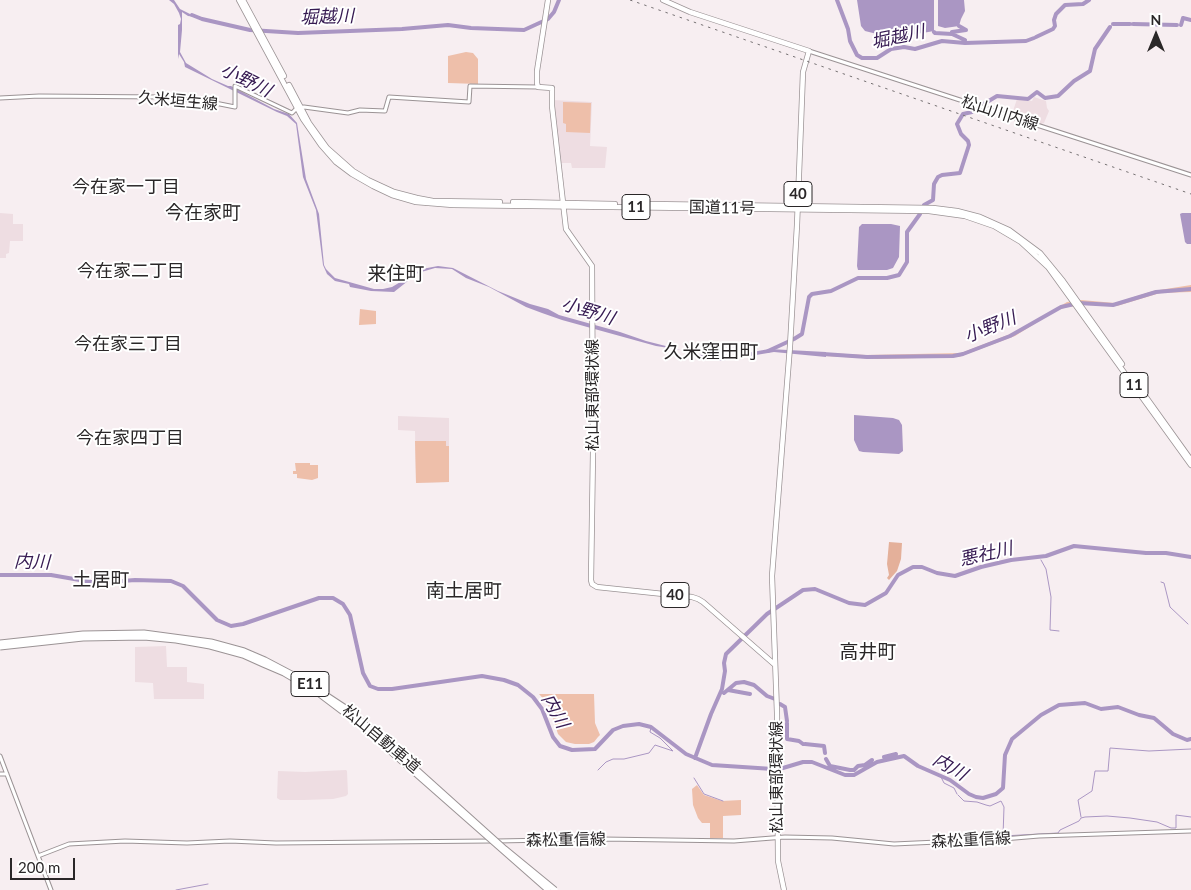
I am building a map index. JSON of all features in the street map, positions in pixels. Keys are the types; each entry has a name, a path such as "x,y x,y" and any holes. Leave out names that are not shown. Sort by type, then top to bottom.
{"highway":[{"name":"松山自動車道","path":"0,645 83,634 144,633 211,642 244,651 265,660 304,680 344,707 386,742 505,849 555,890"},
{"name":"松山自動車道","path":"0,645 83,638 144,637 210,646 243,655 264,664 284,673 318,694 363,727 548,890"}],"main road":[{"name":"国道11号","path":"241,0 317,140 336,162 366,183 392,195 416,202 434,204 798,208 950,212 978,220 1008,234 1029,248 1048,267 1071,295 1191,460"},
{"path":"538,87 537,71 548,0"},
{"path":"663,0 690,12 809,51"},
{"name":"松山川内線","path":"809,51 1191,175"},
{"name":"松山東部環状線","path":"784,890 778,866 778,723 772,614 773,561 791,340 803,69 809,51"},
{"name":"久米垣生線","path":"0,98 30,96 162,97 210,102 235,107 234,86 292,113 299,108 348,113 360,110 384,111 387,109 389,96 469,102 470,86 538,87"},
{"name":"松山東部環状線","path":"538,87 552,88 552,106 566,228 592,266 592,584 597,587 698,599 744,636 774,664"},
{"name":"国道11号","path":"1079,306 1191,464"},
{"path":"767,657 774,654"},
{"path":"0,756 50,890"},
{"path":"0,774 7,774"},
{"name":"森松重信線","path":"38,856 69,844 125,842 187,843 230,841 276,843 603,839 734,841 778,838 832,838 894,844 1039,836 1191,831"}],"shaded area":[{"path":"466,52 473,53 478,59 478,84 448,83 448,56"},
{"path":"1034,97 1046,101 1049,111 1044,123 1041,124 1012,114 1017,99 1032,101"},
{"path":"553,100 592,102 590,146 607,147 605,168 572,168 571,163 560,163"},
{"path":"563,102 591,103 590,133 566,132 566,124 563,123"},
{"path":"0,213 13,214 13,224 23,224 23,241 10,241 9,253 6,254 6,258 0,258"},
{"path":"1191,285 1191,292 1160,293 1117,306 1084,305 1067,307 1055,311 1015,336 959,357 878,359 826,356 826,353 866,355 961,353 1018,331 1067,302 1081,300 1115,303 1153,291"},
{"path":"360,309 376,311 376,324 359,325"},
{"path":"398,416 449,418 449,482 416,483 415,431 398,430"},
{"path":"415,441 446,441 446,446 449,446 449,482 416,483"},
{"path":"295,463 318,465 318,478 312,480 297,478 297,474 293,474 293,471 296,471"},
{"path":"889,542 902,543 901,559 897,571 889,580 887,578 889,575 887,564"},
{"path":"166,646 167,667 187,667 187,682 204,684 204,699 154,699 153,683 135,682 135,647"},
{"path":"539,694 594,694 595,723 600,735 594,742 589,744 566,742 558,734 548,704"},
{"path":"346,770 348,794 346,796 333,799 304,800 280,800 277,798 278,771"},
{"path":"697,785 704,795 722,801 741,800 741,815 723,816 723,838 710,838 710,823 702,823 698,818 693,805 692,789"}],"water":[{"path":"169,0 174,0 180,9 196,17 188,16 182,12 180,52 186,63 212,79 231,86 274,109 289,114 297,123 306,179 319,214 324,265 335,278 374,289 383,289 392,287 422,269 438,266 453,268 498,291 548,309 559,315 681,350 656,346 542,313 466,278 452,269 435,268 418,273 394,292 371,291 350,287 349,284 335,281 327,274 323,265 316,210 303,177 296,124 287,116 185,67 178,54 178,25 181,19 174,4"},
{"path":"857,0 934,0 934,31 893,38 865,31 861,26"},
{"path":"938,0 964,0 965,11 959,26 945,28 938,26"},
{"path":"1191,213 1191,244 1185,242 1180,214"},
{"path":"862,224 891,224 900,226 899,257 893,268 887,270 858,270 859,227"},
{"path":"769,349 826,352 826,357 774,352 720,361 704,359 683,350 719,358"},
{"path":"854,415 899,420 902,425 903,451 899,454 859,451 854,440"}],"waterway":[{"name":"堀越川","path":"192,15 250,30 298,33 402,29 448,25 524,30 548,19 554,12 559,0"},
{"name":"堀越川","path":"837,0 848,29 850,41 857,55 862,58 877,58 891,49 904,47 915,49 942,41 965,43 1026,41 1034,38"},
{"name":"堀越川","path":"1036,37 1053,29 1056,14 1065,5 1083,4 1089,0"},
{"path":"1181,25 1183,18 1191,20"},
{"path":"1113,24 1130,24"},
{"path":"1133,24 1177,25"},
{"path":"952,34 952,32 966,30 959,26"},
{"path":"924,205 933,200 934,184 938,177 960,173 969,145 957,124 963,114 972,112 997,96 1028,99 1037,92 1045,98 1058,96 1074,81 1090,71 1095,49 1110,27"},
{"path":"934,32 952,34 965,40"},
{"path":"768,351 802,334 809,297 812,294 831,291 858,278 887,278 899,275 907,262 907,232 920,214"},
{"name":"小野川","path":"823,354 867,357 953,356 1010,336 1061,307 1079,303 1113,305 1156,292 1191,289"},
{"name":"悪社川","path":"695,758 722,689 726,654 767,614 803,590 815,589 849,603 865,605 886,593 898,575 913,567 922,567 937,573 955,576 981,567 1011,560 1046,556 1074,546 1146,553 1166,553 1191,557"},
{"path":"1041,560 1046,569 1051,597 1050,630 1059,631"},
{"name":"内川","path":"0,575 51,575 97,583 135,580 171,581 183,586 217,620 231,626 243,624 319,598 333,598 343,604 350,615 363,673 370,686 378,689 392,689 482,676 504,680 518,685 533,697 542,709 553,737 560,746 572,750 595,749 613,730 623,726 639,724 651,727 686,754 712,765 773,769 803,762 812,762 845,775 854,775 877,762 904,756 918,766 950,780 969,794 983,798 996,794 1003,788 1005,755 1012,739 1041,715 1059,705 1085,703 1101,709 1118,707 1139,715 1154,718 1173,734 1187,740 1191,739"},
{"path":"1161,582 1164,583 1170,607 1188,624"},
{"path":"724,693 736,683 744,682 754,685 767,696 775,699"},
{"path":"728,690 750,694"},
{"path":"780,704 785,707 787,721"},
{"path":"787,723 787,739 799,741 803,744"},
{"path":"598,770 606,762 613,759 624,759 649,753 655,745 673,751 660,738 650,732 651,727"},
{"path":"805,744 824,746 825,753"},
{"path":"1081,817 1078,800 1092,791 1095,771 1108,771 1110,748 1149,751 1191,749"},
{"name":"内川","path":"884,757 896,754"},
{"path":"826,759 830,766 850,770 854,770 858,766 865,765 872,760"},
{"path":"941,777 944,783 954,788 957,794"},
{"path":"694,778 704,794 723,801"},
{"path":"958,795 964,801 990,806 1001,801 1004,807 1003,836 1058,833 1060,830 1085,817 1130,818 1157,822 1171,828 1176,828 1176,815 1191,817"},
{"path":"176,890 208,884"}],"railway":[{"path":"630,0 1191,194"}],"district":[{"name":"今在家一丁目","path":"126,187"},
{"name":"今在家町","path":"203,213"},
{"name":"今在家二丁目","path":"131,271"},
{"name":"来住町","path":"396,274"},
{"name":"今在家三丁目","path":"128,344"},
{"name":"久米窪田町","path":"711,352"},
{"name":"今在家四丁目","path":"130,438"},
{"name":"土居町","path":"101,580"},
{"name":"南土居町","path":"464,591"},
{"name":"高井町","path":"868,652"}]}
